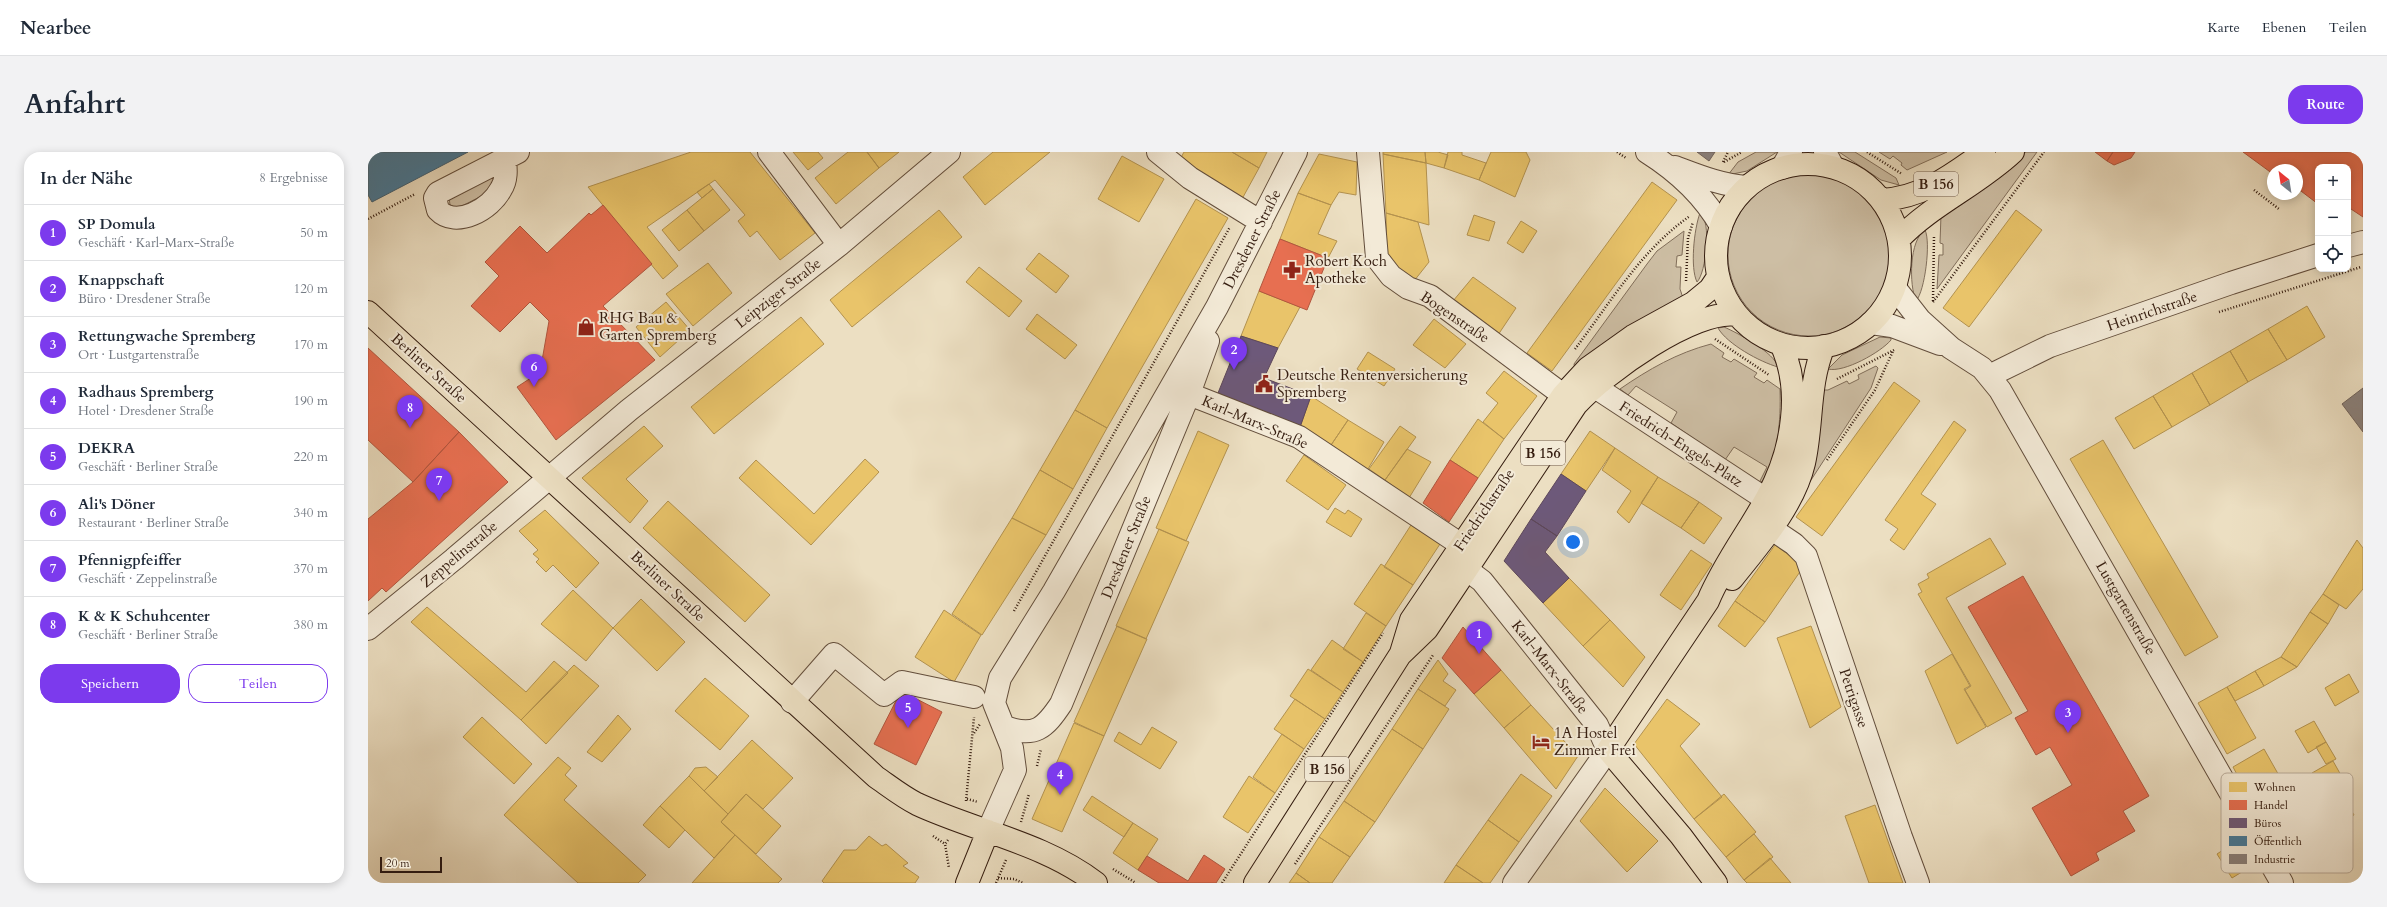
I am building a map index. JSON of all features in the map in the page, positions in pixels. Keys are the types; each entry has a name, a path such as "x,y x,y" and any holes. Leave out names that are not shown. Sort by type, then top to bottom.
{"main road":[{"name":"B 156","path":"1882,200 1909,196 1928,189 1984,152"},
{"name":"B 156","path":"1899,239 1914,223 1971,186 2013,152"},
{"path":"1786,160 1809,163 1829,160 1862,180 1882,200 1895,224 1899,239 1901,265 1895,288 1888,304 1871,323 1854,336 1824,346 1805,349 1781,344 1767,339 1751,329 1737,315 1725,298 1718,277 1716,258 1721,226 1734,201 1747,187 1786,160"},
{"name":"Friedrichstraße","path":"1255,883 1400,655 1427,628 1570,413 1594,387 1631,358 1698,312 1718,277"},
{"name":"Berliner Straße","path":"368,312 549,476 792,702 876,777 916,804 988,831"},
{"name":"Friedrichstraße","path":"1400,655 1411,620 1460,544 1563,395 1588,368 1633,336 1698,312 1737,315"},
{"path":"1608,750 1708,601 1728,585 1764,523 1793,491 1804,465 1809,434 1803,382 1789,361 1781,344"},
{"path":"1764,523 1767,500 1782,470 1788,448 1793,408 1803,382 1818,362 1824,346"},
{"name":"Karl-Marx-Straße","path":"1608,750 1681,836 1716,883"},
{"path":"988,831 1081,872 1096,883"},
{"name":"Dresdener Straße","path":"958,877 988,831"}],"street":[{"path":"769,152 839,245"},
{"name":"Leipziger Straße","path":"549,476 839,245 949,152"},
{"path":"1158,152 1190,178 1261,222"},
{"name":"Dresdener Straße","path":"988,831 1014,770 1012,748 994,703 1000,678 1054,591 1206,326 1296,152"},
{"name":"Bogenstraße","path":"1368,152 1377,258 1391,276 1408,288 1430,296 1563,395"},
{"path":"512,155 501,190 494,198 475,213 465,217 443,215 435,204 438,193 512,155"},
{"path":"1655,157 1707,190 1721,226"},
{"path":"1707,190 1730,186 1747,187"},
{"path":"2351,245 2363,242"},
{"name":"Heinrichstraße","path":"1989,376 2050,346 2231,283 2315,256"},
{"name":"Lustgartenstraße","path":"1895,288 1920,320 1951,348 1982,368 2000,390 2091,546 2221,775"},
{"name":"Lustgartenstraße","path":"1871,323 1892,326 1951,348"},
{"name":"Dresdener Straße","path":"1004,728 1014,731 1030,732 1047,724 1061,704 1190,394 1209,337 1208,327 1206,326"},
{"name":"Friedrich-Engels-Platz","path":"1594,387 1767,500"},
{"name":"Karl-Marx-Straße","path":"1190,394 1299,437 1460,544"},
{"name":"Zeppelinstraße","path":"368,629 454,560 549,476"},
{"name":"Petrigasse","path":"1764,523 1801,549 1806,556 1918,883"},
{"name":"Karl-Marx-Straße","path":"1466,569 1482,581 1597,725 1608,750"},
{"path":"792,702 834,654 884,695 902,682 974,697"},
{"path":"1514,883 1608,750"},
{"name":"Lustgartenstraße","path":"2276,873 2282,883"}],"path":[{"path":"1728,152 1697,206 1688,238 1686,290 1710,336 1771,376 1803,382 1835,380 1893,351 1911,333"},
{"path":"1723,162 1742,152"},
{"path":"1935,309 1933,303 2044,152"},
{"path":"368,219 423,190 438,193"},
{"path":"2254,190 2280,209"},
{"path":"1012,616 1240,209"},
{"path":"2214,313 2363,266"},
{"path":"1826,461 1875,390 1893,351"},
{"path":"958,877 945,844 968,799 974,733 974,697"},
{"path":"998,878 1014,879 1023,883"}],"shaded area":[{"path":"1756,152 1777,152 1747,171 1728,175 1738,162"},
{"path":"1839,152 1855,152 1896,178 1899,185 1881,180"},
{"path":"1879,152 1947,152 1907,170 1901,165 1902,163 1893,156 1890,159"},
{"path":"2026,152 2037,152 1937,289 1939,255 1943,255 1943,244 1940,243 1941,215"},
{"path":"1801,174 1817,174 1833,177 1847,183 1867,197 1877,210 1887,231 1890,255 1887,279 1877,300 1867,313 1854,323 1833,333 1817,336 1801,336 1785,333 1771,327 1757,318 1746,307 1737,293 1731,279 1728,263 1728,247 1731,231 1737,217 1746,203 1757,192 1771,183 1785,177"},
{"path":"497,175 495,189 462,206 454,207 450,205 449,197"},
{"path":"1700,213 1704,218 1707,236 1703,269 1697,282 1693,258 1696,229"},
{"path":"1925,230 1927,236 1926,266 1922,287 1916,301 1912,285 1913,253 1920,235"},
{"path":"1684,231 1682,255 1677,256 1676,267 1681,267 1680,289 1683,298 1575,369 1574,364 1657,251"},
{"path":"1724,327 1763,350 1770,356 1778,367 1753,357 1736,346 1722,334 1718,328"},
{"path":"1880,337 1891,338 1891,340 1871,356 1843,368 1828,369 1842,355"},
{"path":"1711,344 1724,353 1722,357 1731,362 1734,359 1757,373 1754,377 1764,383 1767,380 1780,389 1778,437 1773,460 1764,483 1760,481 1767,467 1734,447 1725,460 1671,423 1677,412 1636,386 1628,395 1620,389 1664,362"},
{"path":"1876,366 1878,368 1871,388 1798,500 1820,390 1828,390 1847,381 1849,384 1859,379 1858,375"}],"building: Wohnen":[{"path":"691,152 750,152 815,233 780,260 757,231 750,237 738,221 745,215 715,180 647,227 678,266 663,279 588,187"},
{"path":"793,152 818,152 823,158 808,170"},
{"path":"848,152 867,152 879,168 836,204 815,178"},
{"path":"867,152 899,152 879,168"},
{"path":"993,152 1050,152 985,205 963,177"},
{"path":"1184,152 1232,152 1259,168 1242,199 1178,163"},
{"path":"1232,152 1267,152 1259,168"},
{"path":"1383,152 1425,152 1426,163 1383,154"},
{"path":"1425,152 1438,152 1448,155 1444,168 1426,163"},
{"path":"1448,152 1462,152 1462,155 1486,163 1479,180 1444,168"},
{"path":"1491,152 1526,152 1530,160 1515,197 1479,180"},
{"path":"1319,154 1357,162 1356,195 1339,192 1331,205 1298,193"},
{"path":"1383,154 1426,163 1429,225 1386,213"},
{"path":"1122,156 1164,179 1139,222 1098,199"},
{"path":"1652,182 1677,200 1552,371 1527,353"},
{"path":"709,184 713,189 702,198 697,192"},
{"path":"713,189 730,210 704,231 687,210"},
{"path":"1298,193 1331,205 1318,234 1337,241 1328,258 1280,239"},
{"path":"1196,199 1228,218 1107,428 1075,410"},
{"path":"687,210 704,231 679,251 662,230"},
{"path":"939,210 962,237 852,327 830,300"},
{"path":"2016,210 2042,230 1969,327 1943,308"},
{"path":"1386,213 1418,222 1429,262 1414,281 1392,262 1387,253"},
{"path":"1474,215 1495,222 1489,241 1467,235"},
{"path":"1521,221 1537,231 1523,253 1507,243"},
{"path":"1039,253 1069,276 1056,293 1026,269"},
{"path":"708,263 732,293 693,326 666,294"},
{"path":"979,267 1022,301 1009,317 966,282"},
{"path":"1473,277 1516,308 1498,335 1453,301"},
{"path":"1259,291 1300,307 1278,348 1241,336"},
{"path":"666,302 690,330 660,357 636,327"},
{"path":"2307,306 2325,337 2287,360 2268,329"},
{"path":"1037,314 1077,345 1065,359 1026,329"},
{"path":"801,317 824,344 714,434 691,407"},
{"path":"1434,319 1466,344 1445,368 1413,345"},
{"path":"2268,329 2287,360 2248,382 2230,351"},
{"path":"2230,351 2248,382 2210,405 2192,373"},
{"path":"1368,352 1395,369 1384,386 1357,369"},
{"path":"1504,371 1537,396 1504,439 1483,422 1498,403 1486,393"},
{"path":"2192,373 2210,405 2172,427 2153,396"},
{"path":"1894,382 1920,401 1822,536 1796,517"},
{"path":"1311,396 1348,420 1327,451 1299,430"},
{"path":"2153,396 2172,427 2134,449 2115,418"},
{"path":"1075,410 1107,428 1073,489 1040,470"},
{"path":"1478,419 1504,439 1478,478 1450,460"},
{"path":"1348,420 1384,442 1365,474 1327,451"},
{"path":"1954,421 1966,430 1921,494 1936,504 1904,550 1890,540 1898,529 1885,520"},
{"path":"644,426 663,446 626,479 648,501 630,523 582,478"},
{"path":"1400,426 1416,437 1385,480 1369,469"},
{"path":"1198,431 1229,445 1186,541 1156,528"},
{"path":"1590,431 1615,448 1586,491 1561,474"},
{"path":"2103,440 2218,637 2185,656 2070,459"},
{"path":"1615,448 1658,477 1629,523 1617,512 1631,491 1602,470"},
{"path":"1407,449 1431,462 1409,498 1385,480"},
{"path":"1304,455 1346,485 1328,510 1286,481"},
{"path":"865,459 879,472 811,545 739,478 756,460 814,514"},
{"path":"1040,470 1073,489 1046,535 1012,518"},
{"path":"1658,477 1699,502 1681,528 1641,503"},
{"path":"668,501 770,595 745,622 643,528"},
{"path":"1699,502 1722,518 1704,544 1681,528"},
{"path":"1335,508 1345,514 1348,510 1362,519 1351,537 1326,522"},
{"path":"545,510 599,563 576,588 553,565 546,572 536,562 539,559 533,554 538,550 519,531"},
{"path":"1012,518 1046,535 982,635 952,614"},
{"path":"1411,525 1440,544 1413,585 1384,567"},
{"path":"1159,529 1189,542 1146,639 1116,626"},
{"path":"1990,538 2006,564 1946,598 2012,713 1987,727 1965,690 1971,686 1918,594 1922,592 1918,584 1929,578 1927,574"},
{"path":"2357,540 2363,548 2363,589 2346,609 2323,594"},
{"path":"1775,545 1804,566 1765,622 1735,601"},
{"path":"1691,550 1712,564 1681,610 1660,595"},
{"path":"1381,564 1413,585 1386,626 1354,604"},
{"path":"1569,578 1610,620 1583,646 1543,603"},
{"path":"573,590 613,628 586,661 541,624"},
{"path":"2323,594 2339,605 2328,624 2310,612"},
{"path":"641,599 685,642 657,671 613,628"},
{"path":"1735,601 1765,622 1745,647 1718,626"},
{"path":"427,607 526,692 554,661 568,673 521,720 411,622"},
{"path":"944,610 981,635 954,682 915,657"},
{"path":"2310,612 2328,624 2297,667 2281,657"},
{"path":"1366,613 1386,626 1363,662 1343,649"},
{"path":"1610,620 1645,657 1623,687 1583,646"},
{"path":"1117,626 1147,639 1104,736 1074,722"},
{"path":"1811,626 1841,707 1810,728 1777,638"},
{"path":"1332,640 1363,662 1343,692 1311,670"},
{"path":"1952,654 1970,686 1964,689 1986,727 1957,744 1925,671"},
{"path":"2281,657 2297,667 2264,686 2255,671"},
{"path":"1438,660 1448,674 1443,681 1456,690 1445,706 1418,689"},
{"path":"574,665 599,686 546,744 521,720"},
{"path":"1308,669 1343,692 1325,719 1290,696"},
{"path":"1501,670 1531,705 1504,728 1474,694"},
{"path":"2255,671 2264,686 2235,701 2227,687"},
{"path":"2349,674 2359,692 2335,706 2325,688"},
{"path":"705,678 749,716 720,750 675,711"},
{"path":"2227,687 2256,738 2227,754 2198,703"},
{"path":"1418,689 1449,709 1423,749 1392,729"},
{"path":"1295,699 1325,719 1304,749 1274,729"},
{"path":"1667,699 1700,724 1680,746 1722,797 1694,819 1634,744"},
{"name":"1A Hostel Zimmer Frei","path":"1531,705 1578,756 1556,789 1504,728"},
{"path":"618,715 631,729 602,762 587,752"},
{"path":"482,717 532,764 514,784 463,737"},
{"path":"2314,721 2326,742 2308,753 2295,731"},
{"path":"1074,723 1104,736 1062,832 1032,819"},
{"path":"1152,727 1177,742 1160,769 1114,741 1119,732 1141,745"},
{"path":"1392,729 1423,749 1375,822 1344,801"},
{"path":"1282,734 1304,749 1275,793 1253,777"},
{"path":"752,740 793,778 763,809 746,794 728,814 704,791"},
{"path":"2326,742 2336,759 2326,764 2316,747"},
{"path":"2264,749 2278,773 2236,773 2233,767"},
{"path":"558,757 571,768 565,775 577,786 564,800 646,875 638,883 578,883 504,815"},
{"path":"2333,761 2340,773 2312,773"},
{"path":"706,767 718,777 704,791 689,776 695,768"},
{"path":"1521,774 1552,796 1519,842 1488,820"},
{"path":"689,776 728,814 721,822 735,835 714,858 660,806"},
{"path":"1249,776 1275,793 1248,833 1223,817"},
{"path":"1605,788 1658,841 1627,872 1580,821"},
{"path":"746,794 781,826 756,854 721,822"},
{"path":"1724,794 1756,832 1726,857 1694,819"},
{"path":"1092,796 1133,823 1124,837 1083,810"},
{"path":"1344,801 1375,822 1350,857 1319,837"},
{"path":"1875,805 1903,883 1869,883 1845,816"},
{"path":"660,806 685,830 669,848 643,825"},
{"path":"1488,820 1519,842 1490,883 1483,883 1456,865"},
{"path":"1133,823 1158,839 1138,870 1113,853"},
{"path":"1754,834 1773,857 1744,880 1726,857"},
{"path":"735,835 782,879 778,883 692,883"},
{"path":"869,836 882,846 886,844 908,863 903,866 919,877 915,883 824,883 822,881 844,850 856,850"},
{"path":"1319,837 1350,857 1332,883 1310,883 1296,873"},
{"path":"2221,851 2221,860 2217,854"},
{"path":"1770,858 1791,883 1747,883 1744,880"},
{"path":"1456,865 1483,883 1444,883"},
{"path":"1296,873 1310,883 1289,883"},
{"path":"2229,873 2240,873 2232,878"}],"building: Handel":[{"path":"2095,152 2113,152 2107,161"},
{"path":"2113,152 2135,152 2131,158 2114,165 2107,161"},
{"path":"2243,152 2363,152 2363,217 2351,209 2351,164 2315,164 2315,202 2303,193 2303,164 2267,164 2267,170"},
{"name":"RHG Bau & Garten Spremberg","path":"603,205 652,264 603,306 655,360 556,440 517,387 540,372 549,321 530,302 500,332 471,306 499,276 485,262 520,226 547,253 589,213 591,215"},
{"path":"1280,239 1328,258 1307,310 1259,291"},
{"path":"368,348 459,432 413,482 368,440"},
{"path":"459,432 508,482 386,592 382,588 368,601 368,519 413,482"},
{"path":"1450,460 1478,478 1449,522 1423,503"},
{"path":"2023,576 2149,796 2123,811 2135,831 2096,853 2099,860 2071,876 2032,808 2072,785 2050,747 2036,755 2015,718 2028,711 1968,607"},
{"path":"1463,627 1501,670 1474,694 1442,658"},
{"path":"901,691 942,712 916,765 874,744"},
{"path":"1204,855 1225,869 1216,883 1159,883 1138,870 1147,856 1188,881"}],"building: Büros":[{"path":"1241,336 1278,348 1264,378 1311,396 1299,430 1218,393"},
{"path":"1561,474 1586,491 1557,536 1531,519"},
{"path":"1531,519 1557,536 1545,552 1569,578 1543,603 1504,561"}],"building: Öffentlich":[{"path":"368,152 468,152 372,202 368,195"}],"building: Industrie":[{"path":"1697,152 1715,152 1709,161"},
{"path":"2363,388 2363,432 2342,404"}],"place":[{"name":"Robert Koch Apotheke","path":"1292,270"},
{"name":"RHG Bau & Garten Spremberg","path":"586,327"},
{"name":"Knappschaft","path":"1234,370"},
{"name":"Deutsche Rentenversicherung Spremberg","path":"1264,384"},
{"name":"Ali's Döner","path":"534,387"},
{"name":"K & K Schuhcenter","path":"410,428"},
{"name":"Pfennigpfeiffer","path":"439,501"},
{"name":"SP Domula","path":"1479,654"},
{"name":"DEKRA","path":"908,728"},
{"name":"Rettungwache Spremberg","path":"2068,733"},
{"name":"1A Hostel Zimmer Frei","path":"1541,742"},
{"name":"Radhaus Spremberg","path":"1060,795"}]}
